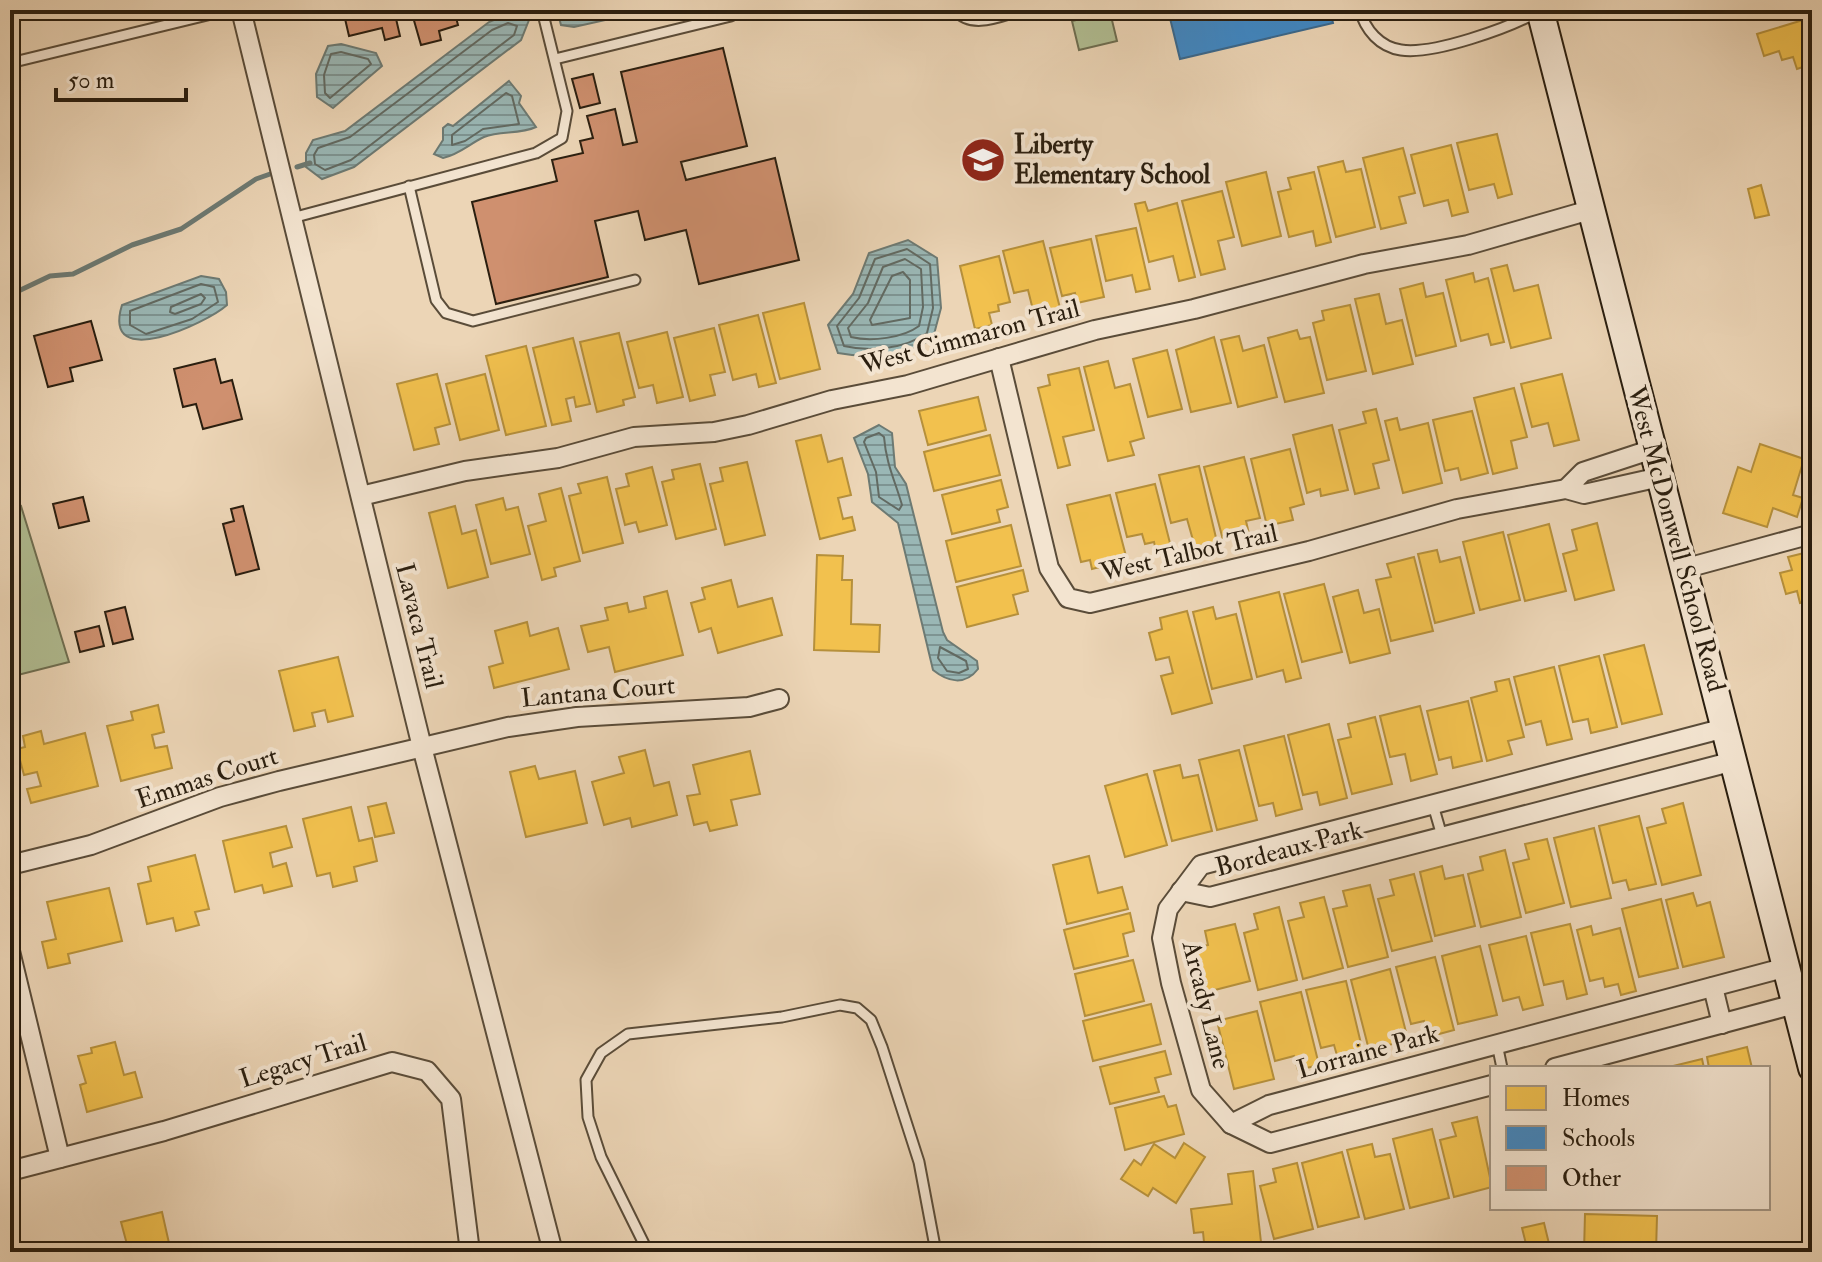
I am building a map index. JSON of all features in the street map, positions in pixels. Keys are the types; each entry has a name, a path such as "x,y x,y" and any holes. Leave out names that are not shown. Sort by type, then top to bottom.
{"main road":[{"name":"West McDonwell School Road","path":"1540,10 1812,1068"}],"street":[{"name":"Lavaca Trail","path":"241,10 422,747 553,1252"},
{"name":"West Cimmaron Trail","path":"361,496 465,471 558,458 634,437 714,432 748,425 798,408 908,385 1095,330 1206,306 1364,264 1468,245 1590,210"},
{"name":"West Talbot Trail","path":"999,358 1049,568 1068,598 1090,603 1309,551 1457,509 1566,489 1584,494 1660,477"},
{"name":"West Talbot Trail","path":"1566,489 1583,472 1653,449"},
{"path":"1683,569 1812,534"},
{"name":"Lantana Court","path":"422,747 508,727 563,719 749,707 779,699"},
{"name":"Bordeaux Park","path":"1725,728 1201,865 1181,891 1210,897 1734,761"},
{"name":"Emmas Court","path":"10,865 91,845 220,797 422,747"},
{"path":"1645,749 1653,782"},
{"name":"Arcady Lane","path":"1181,891 1168,909 1162,938 1171,983 1201,1090 1231,1124"},
{"path":"10,951 60,1158"},
{"name":"Lorraine Park","path":"1231,1124 1269,1105 1787,967"},
{"path":"1713,987 1722,1024"},
{"path":"1563,1066 1795,1004"},
{"name":"Legacy Trail","path":"10,1171 164,1131 392,1062 427,1071 451,1099 470,1252"},
{"path":"1231,1124 1270,1143 1490,1086"}],"lane":[{"path":"176,10 179,22"},
{"path":"10,63 228,10"},
{"path":"292,218 536,153 562,138 567,111 542,10"},
{"path":"955,10 963,19 974,22 1022,10"},
{"path":"1360,10 1375,38 1389,47 1416,51 1511,27 1540,10"},
{"path":"1483,10 1540,10"},
{"path":"555,59 731,16"},
{"path":"409,186 436,300 446,313 473,321 635,280"},
{"path":"1433,805 1442,836"},
{"path":"648,1252 601,1157 588,1117 586,1080 601,1053 628,1034 782,1017 840,1005 857,1008 871,1020 882,1047 919,1162 936,1252"},
{"path":"1497,1044 1502,1066"}],"green space":[{"path":"1110,12 1117,41 1079,50 1072,21"},
{"path":"21,506 69,662 10,677 10,508"}],"water":[{"path":"557,10 650,10 574,27 561,25"},
{"path":"508,14 529,20 521,40 354,167 322,179 306,167 306,153 313,140 345,131 489,22"},
{"path":"341,44 376,53 382,66 333,108 317,97 316,74 328,46"},
{"path":"509,81 521,96 519,103 536,127 490,135 443,158 434,154 443,140 443,128 448,124 453,126"},
{"path":"908,240 937,258 941,308 933,338 900,353 863,356 838,353 828,325 853,294 869,253"},
{"path":"201,276 219,279 226,292 227,305 179,331 141,340 127,336 120,325 122,305"},
{"path":"879,425 892,433 895,467 906,484 943,632 947,640 977,661 978,669 968,678 950,679 933,670 898,523 872,502 868,474 854,438"}],"building: Homes":[{"path":"1803,20 1812,49 1812,64 1797,69 1793,57 1782,60 1779,51 1764,56 1757,34"},
{"path":"1497,134 1512,194 1498,198 1494,184 1469,190 1457,143"},
{"path":"1451,145 1468,212 1452,216 1448,200 1424,206 1411,155"},
{"path":"1403,148 1415,193 1399,197 1406,223 1381,229 1363,158"},
{"path":"1343,161 1346,172 1361,169 1375,227 1336,237 1318,167"},
{"path":"1266,172 1281,236 1242,246 1226,182"},
{"path":"1314,172 1331,242 1316,246 1313,231 1289,237 1278,192 1291,189 1288,178"},
{"path":"1761,185 1769,215 1755,218 1748,189"},
{"path":"1222,191 1234,237 1218,241 1225,269 1201,275 1182,201"},
{"path":"1145,202 1148,211 1177,203 1195,277 1179,281 1173,256 1149,262 1135,204"},
{"path":"1136,228 1150,289 1136,292 1132,275 1106,281 1096,236"},
{"path":"1091,239 1104,297 1077,303 1075,293 1062,296 1050,248"},
{"path":"1043,241 1060,308 1034,314 1028,290 1014,293 1003,251"},
{"path":"999,256 1010,302 998,305 999,311 989,313 992,325 975,329 960,266"},
{"path":"1507,265 1514,291 1538,285 1551,338 1511,348 1491,269"},
{"path":"1473,273 1475,282 1488,278 1504,342 1491,345 1488,334 1461,341 1446,280"},
{"path":"1423,283 1426,297 1443,293 1456,346 1416,356 1400,289"},
{"path":"1379,294 1386,324 1402,320 1413,364 1373,374 1355,299"},
{"path":"804,303 820,369 780,379 763,313"},
{"path":"1350,305 1366,371 1327,380 1313,323 1324,320 1322,311"},
{"path":"758,315 776,383 759,387 756,374 733,380 719,325"},
{"path":"714,328 725,372 710,375 715,395 690,401 674,338"},
{"path":"1297,330 1300,339 1310,337 1324,393 1285,402 1268,338"},
{"path":"667,332 683,397 657,403 653,385 639,388 627,342"},
{"path":"619,333 635,397 623,400 624,405 597,412 580,342"},
{"path":"1239,336 1243,351 1264,345 1277,397 1238,407 1221,340"},
{"path":"1214,337 1231,403 1191,412 1176,350"},
{"path":"573,338 590,404 576,407 574,397 566,399 571,421 552,425 533,348"},
{"path":"526,346 546,426 506,435 486,356"},
{"path":"1167,350 1182,409 1148,417 1133,359"},
{"path":"1108,361 1115,388 1130,384 1144,438 1130,442 1134,455 1108,461 1084,367"},
{"path":"1079,368 1094,430 1063,437 1070,465 1058,468 1038,388 1050,385 1048,375"},
{"path":"437,374 450,424 435,428 439,444 414,450 397,384"},
{"path":"485,374 499,430 460,440 446,384"},
{"path":"1562,374 1579,440 1554,446 1548,423 1532,427 1521,384"},
{"path":"1514,388 1527,437 1511,441 1517,468 1493,474 1474,398"},
{"path":"978,397 986,430 928,445 919,411"},
{"path":"1376,409 1389,460 1373,464 1379,488 1355,494 1339,430 1366,423 1363,412"},
{"path":"1472,411 1488,473 1461,480 1458,468 1445,471 1433,420"},
{"path":"1397,418 1400,430 1428,423 1442,483 1403,493 1385,421"},
{"path":"1332,425 1348,490 1321,496 1320,489 1307,493 1293,435"},
{"path":"821,435 828,462 842,458 851,495 838,498 843,519 852,517 855,530 820,539 796,441"},
{"path":"990,435 1000,475 934,491 924,452"},
{"path":"1760,444 1804,459 1793,495 1803,498 1797,517 1773,508 1767,527 1723,513 1738,467 1751,472"},
{"path":"1290,449 1304,504 1290,508 1293,520 1267,526 1251,459"},
{"path":"1244,457 1260,518 1246,521 1249,534 1223,540 1204,467"},
{"path":"747,462 765,535 725,545 710,484 723,481 720,468"},
{"path":"700,464 716,529 676,539 662,482 674,479 672,470"},
{"path":"1199,466 1217,542 1195,547 1187,519 1171,523 1159,475"},
{"path":"652,467 667,525 639,532 636,522 625,525 616,489 629,486 626,474"},
{"path":"607,477 623,543 583,553 569,496 581,493 578,484"},
{"path":"1001,480 1008,507 997,510 1000,522 952,534 942,495"},
{"path":"1155,484 1172,551 1157,555 1154,542 1145,544 1142,534 1127,537 1116,493"},
{"path":"561,488 580,561 554,568 556,576 542,580 528,526 546,521 539,494"},
{"path":"1110,495 1127,560 1092,569 1090,560 1081,562 1067,505"},
{"path":"503,498 506,510 518,507 530,554 491,564 476,505"},
{"path":"455,506 462,534 476,530 488,577 448,588 429,513"},
{"path":"1597,523 1614,590 1575,600 1563,554 1577,550 1572,530"},
{"path":"1549,524 1566,591 1525,601 1508,535"},
{"path":"1011,525 1021,566 956,582 946,541"},
{"path":"1503,532 1520,600 1480,610 1463,542"},
{"path":"1437,550 1440,562 1460,557 1474,613 1435,623 1418,554"},
{"path":"1812,551 1812,600 1800,603 1797,591 1786,594 1780,573 1792,570 1788,557"},
{"path":"817,555 843,556 842,580 852,580 851,624 880,625 879,652 814,650"},
{"path":"1414,557 1433,631 1391,641 1376,580 1391,577 1387,564"},
{"path":"1023,570 1028,591 1013,595 1018,614 967,627 957,587"},
{"path":"731,580 738,607 772,598 782,635 718,653 711,628 699,632 691,603 705,599 702,588"},
{"path":"1324,584 1342,652 1302,662 1284,594"},
{"path":"1358,590 1364,613 1379,609 1390,653 1350,663 1333,597"},
{"path":"667,591 683,655 615,672 609,647 588,652 581,626 608,620 605,608 627,603 629,612 646,608 644,597"},
{"path":"1279,592 1301,678 1286,682 1283,670 1257,677 1239,602"},
{"path":"1213,607 1216,619 1236,614 1252,679 1212,689 1193,612"},
{"path":"1187,611 1212,703 1172,714 1161,676 1173,673 1169,657 1156,660 1149,633 1162,629 1160,618"},
{"path":"527,622 530,636 558,628 569,669 494,688 489,667 503,663 495,631"},
{"path":"1644,645 1662,714 1622,724 1604,655"},
{"path":"1599,656 1617,727 1591,733 1588,719 1573,722 1559,666"},
{"path":"338,657 353,716 328,722 325,710 312,713 315,726 294,731 279,671"},
{"path":"1554,667 1572,739 1547,745 1541,721 1526,725 1514,677"},
{"path":"1509,679 1524,737 1508,741 1512,754 1487,761 1471,698 1497,691 1495,682"},
{"path":"1468,701 1482,761 1453,768 1451,757 1439,760 1427,711"},
{"path":"158,705 164,732 152,735 155,748 167,746 172,768 121,781 107,726 133,720 131,712"},
{"path":"1420,706 1437,774 1411,781 1405,754 1390,757 1380,716"},
{"path":"1375,717 1392,784 1352,794 1338,740 1351,737 1348,724"},
{"path":"1329,724 1347,798 1320,805 1317,792 1303,795 1288,735"},
{"path":"41,731 44,744 85,733 98,786 31,803 27,789 41,786 37,772 24,775 17,749 25,747 23,736"},
{"path":"1284,736 1302,809 1276,816 1273,803 1259,806 1244,746"},
{"path":"645,750 654,786 669,782 677,815 632,827 630,818 604,825 592,782 624,773 619,757"},
{"path":"1239,750 1257,820 1217,830 1199,760"},
{"path":"750,751 760,794 731,800 737,825 710,831 707,822 694,825 687,796 700,794 693,765"},
{"path":"1180,765 1183,778 1198,775 1212,831 1172,841 1154,771"},
{"path":"535,766 539,779 575,771 587,823 526,837 510,772"},
{"path":"1147,774 1167,845 1125,857 1105,786"},
{"path":"386,803 394,833 375,837 368,807"},
{"path":"1683,803 1701,875 1662,885 1647,828 1666,823 1662,809"},
{"path":"351,807 359,841 372,838 377,861 354,867 357,881 333,887 330,873 317,876 303,819"},
{"path":"1639,816 1656,884 1629,890 1626,880 1613,883 1599,826"},
{"path":"286,826 292,847 270,853 273,867 286,863 292,886 264,893 262,885 235,892 223,841"},
{"path":"1594,828 1611,898 1571,907 1554,838"},
{"path":"1547,839 1564,903 1526,913 1513,863 1529,859 1525,844"},
{"path":"1505,850 1521,917 1481,927 1468,874 1483,870 1480,857"},
{"path":"195,855 209,909 195,912 199,925 176,931 173,918 147,924 138,884 151,881 148,867"},
{"path":"1089,856 1098,893 1122,887 1128,909 1067,924 1053,865"},
{"path":"1442,866 1445,879 1463,875 1475,926 1435,936 1420,872"},
{"path":"1414,874 1432,941 1392,951 1378,899 1394,895 1390,880"},
{"path":"1370,885 1388,957 1348,967 1333,909 1347,906 1343,891"},
{"path":"109,888 122,941 68,954 70,963 48,968 42,942 56,939 47,902"},
{"path":"1693,893 1697,906 1710,902 1724,957 1683,967 1666,900"},
{"path":"1324,897 1343,968 1303,979 1288,921 1304,917 1300,903"},
{"path":"1661,899 1678,968 1639,977 1622,909"},
{"path":"1279,907 1297,980 1258,990 1244,933 1258,929 1254,914"},
{"path":"1130,913 1134,931 1123,934 1128,956 1074,969 1064,930"},
{"path":"1235,924 1250,981 1207,992 1196,948 1208,945 1205,931"},
{"path":"1570,924 1587,994 1567,999 1563,981 1544,985 1531,933"},
{"path":"1591,926 1593,935 1620,928 1636,991 1621,995 1618,984 1605,987 1603,978 1590,981 1577,930"},
{"path":"1526,936 1543,1005 1523,1010 1519,997 1503,1001 1489,945"},
{"path":"1480,946 1497,1015 1458,1024 1442,956"},
{"path":"1435,957 1454,1030 1428,1037 1424,1021 1411,1024 1396,967"},
{"path":"1133,960 1144,1001 1085,1016 1075,974"},
{"path":"1390,969 1408,1040 1369,1050 1351,980"},
{"path":"1346,981 1363,1052 1338,1059 1334,1045 1321,1048 1306,990"},
{"path":"1301,992 1319,1065 1298,1070 1294,1056 1275,1061 1260,1002"},
{"path":"1151,1004 1161,1044 1093,1061 1083,1021"},
{"path":"1257,1011 1274,1079 1234,1089 1217,1021"},
{"path":"115,1042 124,1075 135,1072 142,1097 87,1112 80,1085 86,1083 78,1056 92,1053 91,1048"},
{"path":"1747,1047 1752,1066 1709,1066 1707,1057"},
{"path":"1165,1051 1171,1074 1155,1078 1159,1092 1110,1104 1100,1067"},
{"path":"1702,1059 1704,1066 1673,1066"},
{"path":"1164,1096 1168,1107 1176,1105 1184,1134 1125,1150 1115,1108"},
{"path":"1477,1117 1490,1188 1454,1197 1440,1140 1456,1136 1452,1123"},
{"path":"1432,1129 1449,1198 1410,1208 1393,1139"},
{"path":"1184,1143 1205,1157 1176,1203 1153,1188 1148,1196 1121,1179 1134,1160 1141,1165 1154,1144 1175,1158"},
{"path":"1372,1144 1375,1157 1390,1154 1404,1209 1365,1219 1347,1150"},
{"path":"1342,1152 1359,1217 1318,1227 1302,1163"},
{"path":"1297,1163 1313,1229 1274,1239 1260,1186 1276,1182 1273,1169"},
{"path":"1253,1171 1262,1251 1205,1252 1203,1232 1194,1233 1191,1209 1232,1204 1228,1174"},
{"path":"162,1212 171,1252 129,1252 121,1222"},
{"path":"1585,1214 1657,1216 1656,1252 1584,1252"},
{"path":"1544,1223 1551,1252 1519,1252 1527,1248 1522,1228"}],"building: Schools":[{"path":"1168,10 1330,10 1333,23 1180,59"}],"building: Other":[{"path":"343,10 394,10 400,36 385,40 382,28 349,36"},
{"path":"411,10 454,10 458,25 439,31 441,40 421,45"},
{"path":"723,48 747,146 681,162 686,180 775,158 799,260 699,284 686,230 645,240 638,211 595,221 608,277 496,304 472,202 557,181 552,160 583,153 580,141 593,138 587,116 615,109 623,145 637,142 621,72"},
{"path":"593,74 600,103 580,108 572,79"},
{"path":"91,321 102,360 70,368 73,381 48,387 34,336"},
{"path":"215,359 221,383 232,380 242,419 203,429 196,404 183,407 174,369"},
{"path":"83,497 89,521 59,528 53,504"},
{"path":"243,506 259,569 236,575 223,524 234,521 231,509"},
{"path":"125,607 133,639 113,644 105,612"},
{"path":"99,626 104,646 80,652 75,632"}],"waterway":[{"path":"297,167 310,163"},
{"path":"10,295 50,276 73,274 132,245 181,229 256,179 273,173"}],"place":[{"name":"Liberty Elementary School","path":"983,160"}]}
